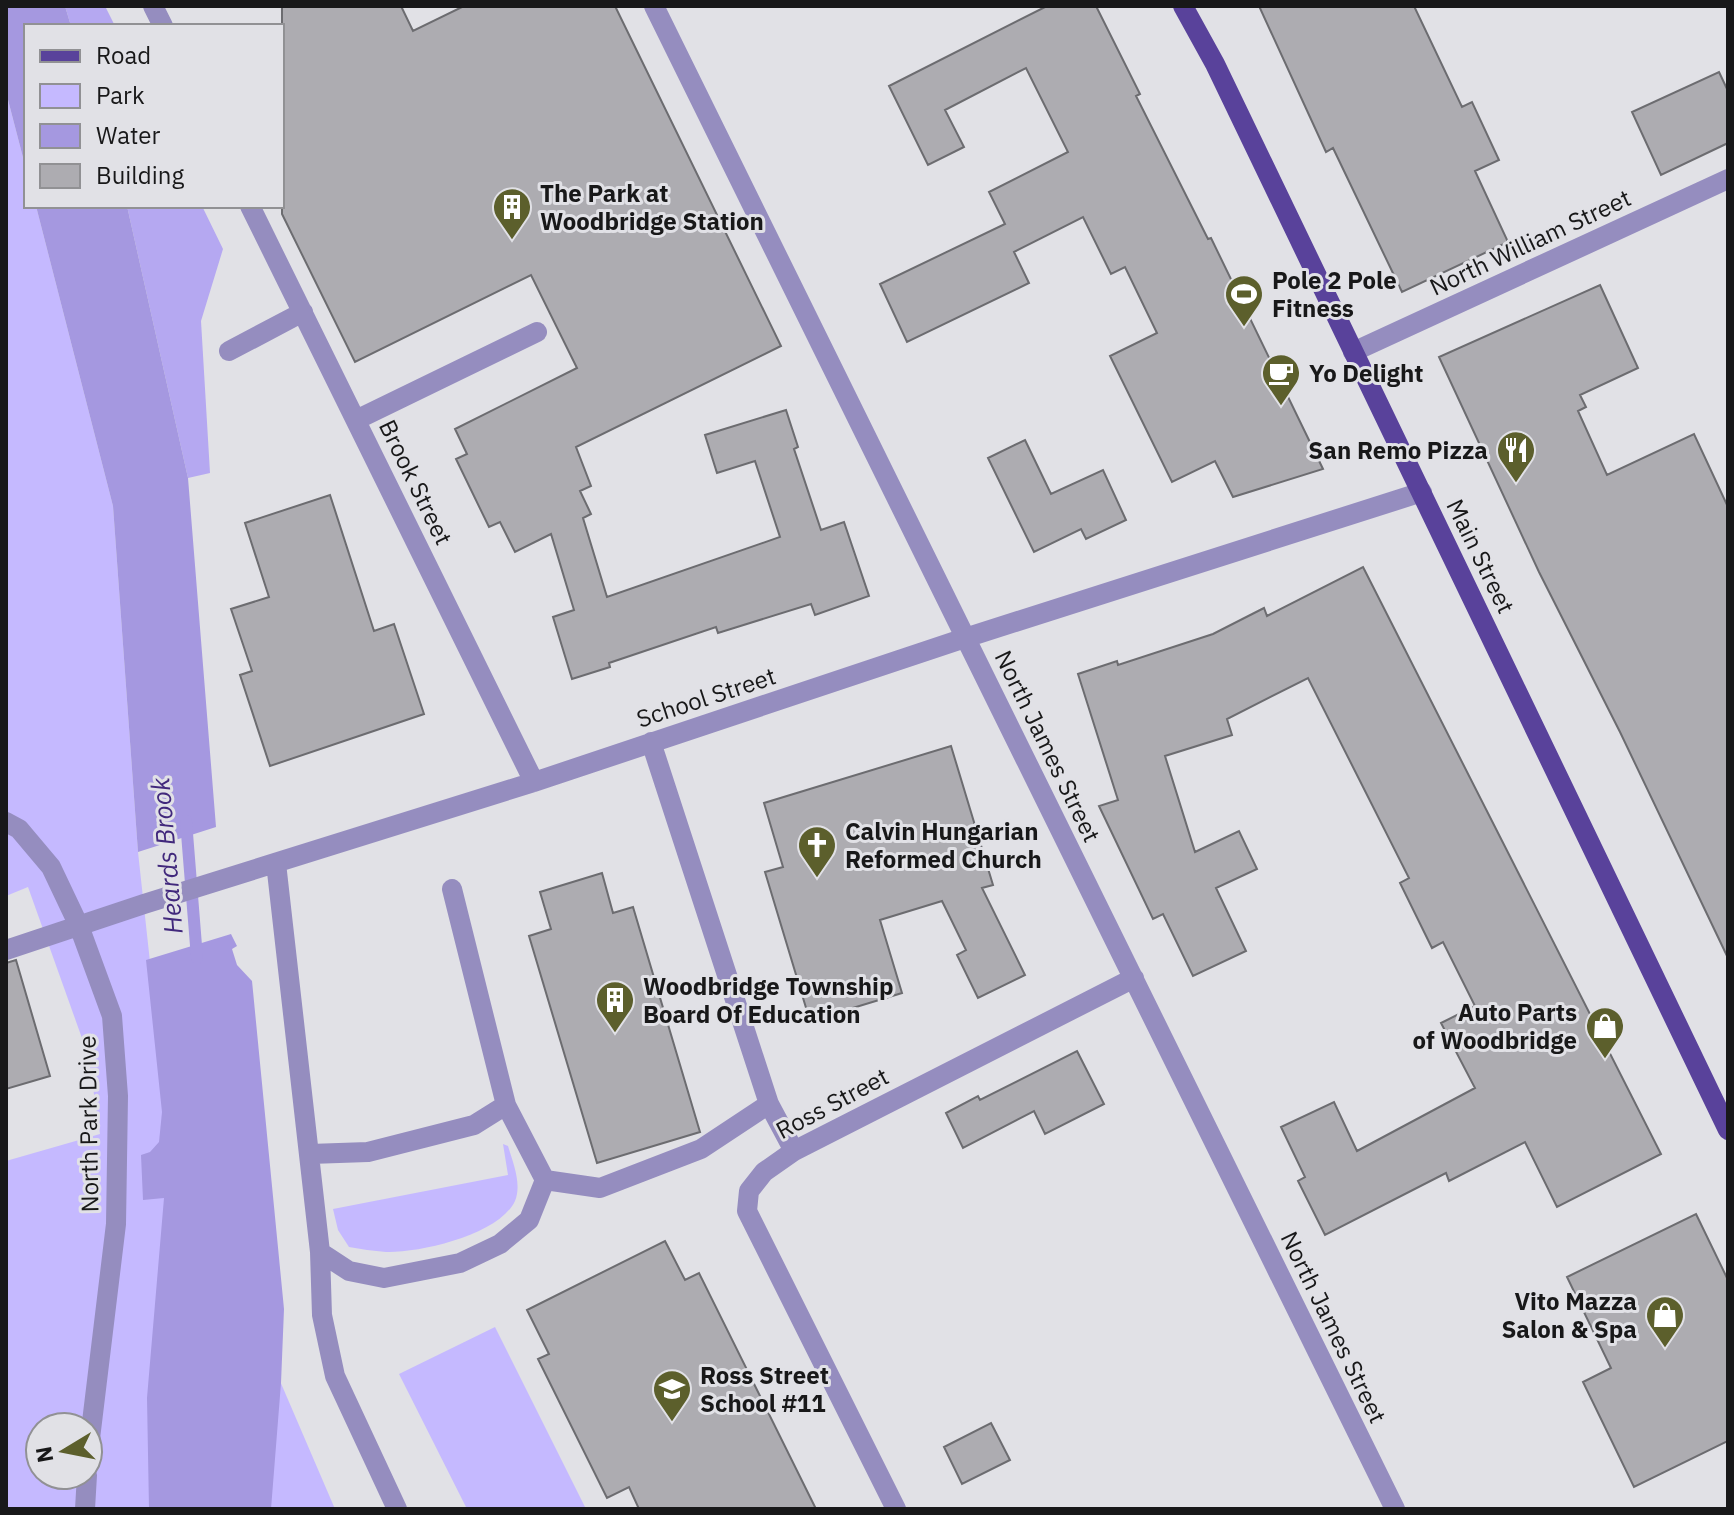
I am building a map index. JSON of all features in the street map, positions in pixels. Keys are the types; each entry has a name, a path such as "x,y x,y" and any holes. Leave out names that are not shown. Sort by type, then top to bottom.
{"main road":[{"name":"Main Street","path":"1183,6 1215,64 1728,1130"}],"street":[{"path":"153,6 162,24"},
{"name":"North James Street","path":"654,6 1395,1509"},
{"name":"North William Street","path":"1353,352 1728,179"},
{"name":"Brook Street","path":"251,208 534,782"},
{"path":"229,351 303,312"},
{"path":"356,420 537,332"},
{"name":"School Street","path":"6,950 534,782 965,638 1422,492"},
{"path":"651,742 769,1104 794,1151"},
{"name":"North Park Drive","path":"6,822 19,829 51,867 79,926 112,1016 118,1096 116,1224 93,1411"},
{"path":"276,863 320,1252 322,1315 335,1376 397,1509"},
{"path":"320,1252 349,1271 384,1278 460,1263 500,1244 529,1220 545,1180 506,1105 452,889"},
{"name":"Ross Street","path":"896,1509 747,1211 749,1191 764,1172 794,1151 1134,978"},
{"path":"545,1180 600,1188 701,1149 769,1104"},
{"path":"310,1154 368,1152 474,1125 506,1105"}],"green space":[{"path":"6,92 24,161 24,208 37,208 113,506 138,852 167,1118 335,1509 6,1509 6,1161 100,1134 88,1055 28,887 6,896"},
{"path":"503,1144 508,1146 516,1174 518,1188 515,1201 506,1213 476,1232 438,1245 386,1252 349,1247 338,1230 333,1209 508,1175"},
{"path":"495,1327 586,1509 467,1509 399,1374"}],"shaded area":[{"path":"65,6 105,6 114,24 70,24"},
{"path":"127,208 203,208 223,249 201,321 210,473 188,478"}],"water":[{"path":"6,6 65,6 70,24 24,24 24,161 6,92"},
{"path":"37,208 127,208 188,478 216,827 138,852 113,506"},
{"path":"231,934 237,946 232,949 237,965 252,981 284,1309 271,1509 149,1509 147,1398 164,1198 143,1200 141,1155 150,1152 159,1142 162,1112 146,960"}],"building":[{"name":"The Park at Woodbridge Station","path":"282,6 401,6 413,31 464,6 615,6 781,346 576,447 591,486 580,491 591,514 583,518 607,597 780,537 755,461 717,473 705,435 786,410 798,447 794,449 821,530 844,522 869,596 815,615 811,604 718,633 716,627 609,663 610,667 572,679 553,617 574,610 551,534 515,552 500,522 489,527 456,459 467,454 455,429 577,368 531,275 355,362 282,214"},
{"path":"1047,6 1096,6 1140,94 1136,96 1208,239 1211,238 1323,469 1233,497 1215,461 1172,482 1110,356 1157,333 1125,267 1111,274 1083,217 1014,252 1029,283 907,342 880,284 1005,224 989,192 1068,152 1026,68 945,110 964,147 928,165 889,86"},
{"path":"1259,6 1414,6 1462,107 1472,102 1499,160 1475,171 1508,242 1402,292 1333,148 1326,152"},
{"path":"1719,72 1728,91 1728,143 1661,175 1632,112"},
{"path":"1600,285 1638,368 1580,395 1586,407 1578,411 1607,475 1694,434 1728,507 1728,958 1539,572 1439,357"},
{"path":"1025,440 1051,494 1103,470 1126,520 1086,539 1081,529 1034,552 988,458"},
{"path":"330,495 374,631 394,624 424,714 270,766 240,675 252,671 231,609 269,597 245,523"},
{"path":"1363,567 1661,1154 1557,1207 1525,1142 1449,1181 1446,1173 1325,1235 1298,1181 1305,1177 1281,1127 1334,1102 1357,1151 1475,1088 1441,1023 1475,1006 1443,942 1432,948 1400,883 1409,878 1308,678 1227,719 1232,735 1165,756 1195,852 1239,831 1257,869 1216,888 1246,951 1193,976 1163,914 1153,919 1099,806 1118,800 1078,674 1117,661 1118,665 1213,634 1264,608 1267,616"},
{"name":"Calvin Hungarian Reformed Church","path":"951,746 993,885 982,888 1025,975 978,998 957,955 966,950 942,901 880,920 902,993 810,1021 765,872 783,867 764,803"},
{"name":"Woodbridge Township Board Of Education","path":"602,873 613,913 633,907 700,1132 597,1163 529,936 551,929 540,892"},
{"path":"16,960 50,1076 6,1089 6,963"},
{"path":"1077,1051 1104,1104 1045,1134 1034,1111 963,1148 946,1113 978,1096 980,1100"},
{"path":"1696,1214 1728,1280 1728,1441 1634,1487 1583,1382 1611,1368 1567,1277"},
{"name":"Ross Street School #11","path":"665,1241 685,1280 699,1273 816,1509 639,1509 629,1487 607,1498 538,1359 549,1354 527,1310"},
{"path":"991,1423 1010,1460 962,1484 944,1447"}],"waterway":[{"name":"Heards Brook","path":"186,821 197,958"}],"place":[{"name":"The Park at Woodbridge Station","path":"512,241"},
{"name":"Pole 2 Pole Fitness","path":"1244,328"},
{"name":"Yo Delight","path":"1281,407"},
{"name":"San Remo Pizza","path":"1516,484"},
{"name":"Calvin Hungarian Reformed Church","path":"817,879"},
{"name":"Woodbridge Township Board Of Education","path":"615,1034"},
{"name":"Auto Parts of Woodbridge","path":"1605,1060"},
{"name":"Vito Mazza Salon & Spa","path":"1665,1349"},
{"name":"Ross Street School #11","path":"672,1423"}]}
